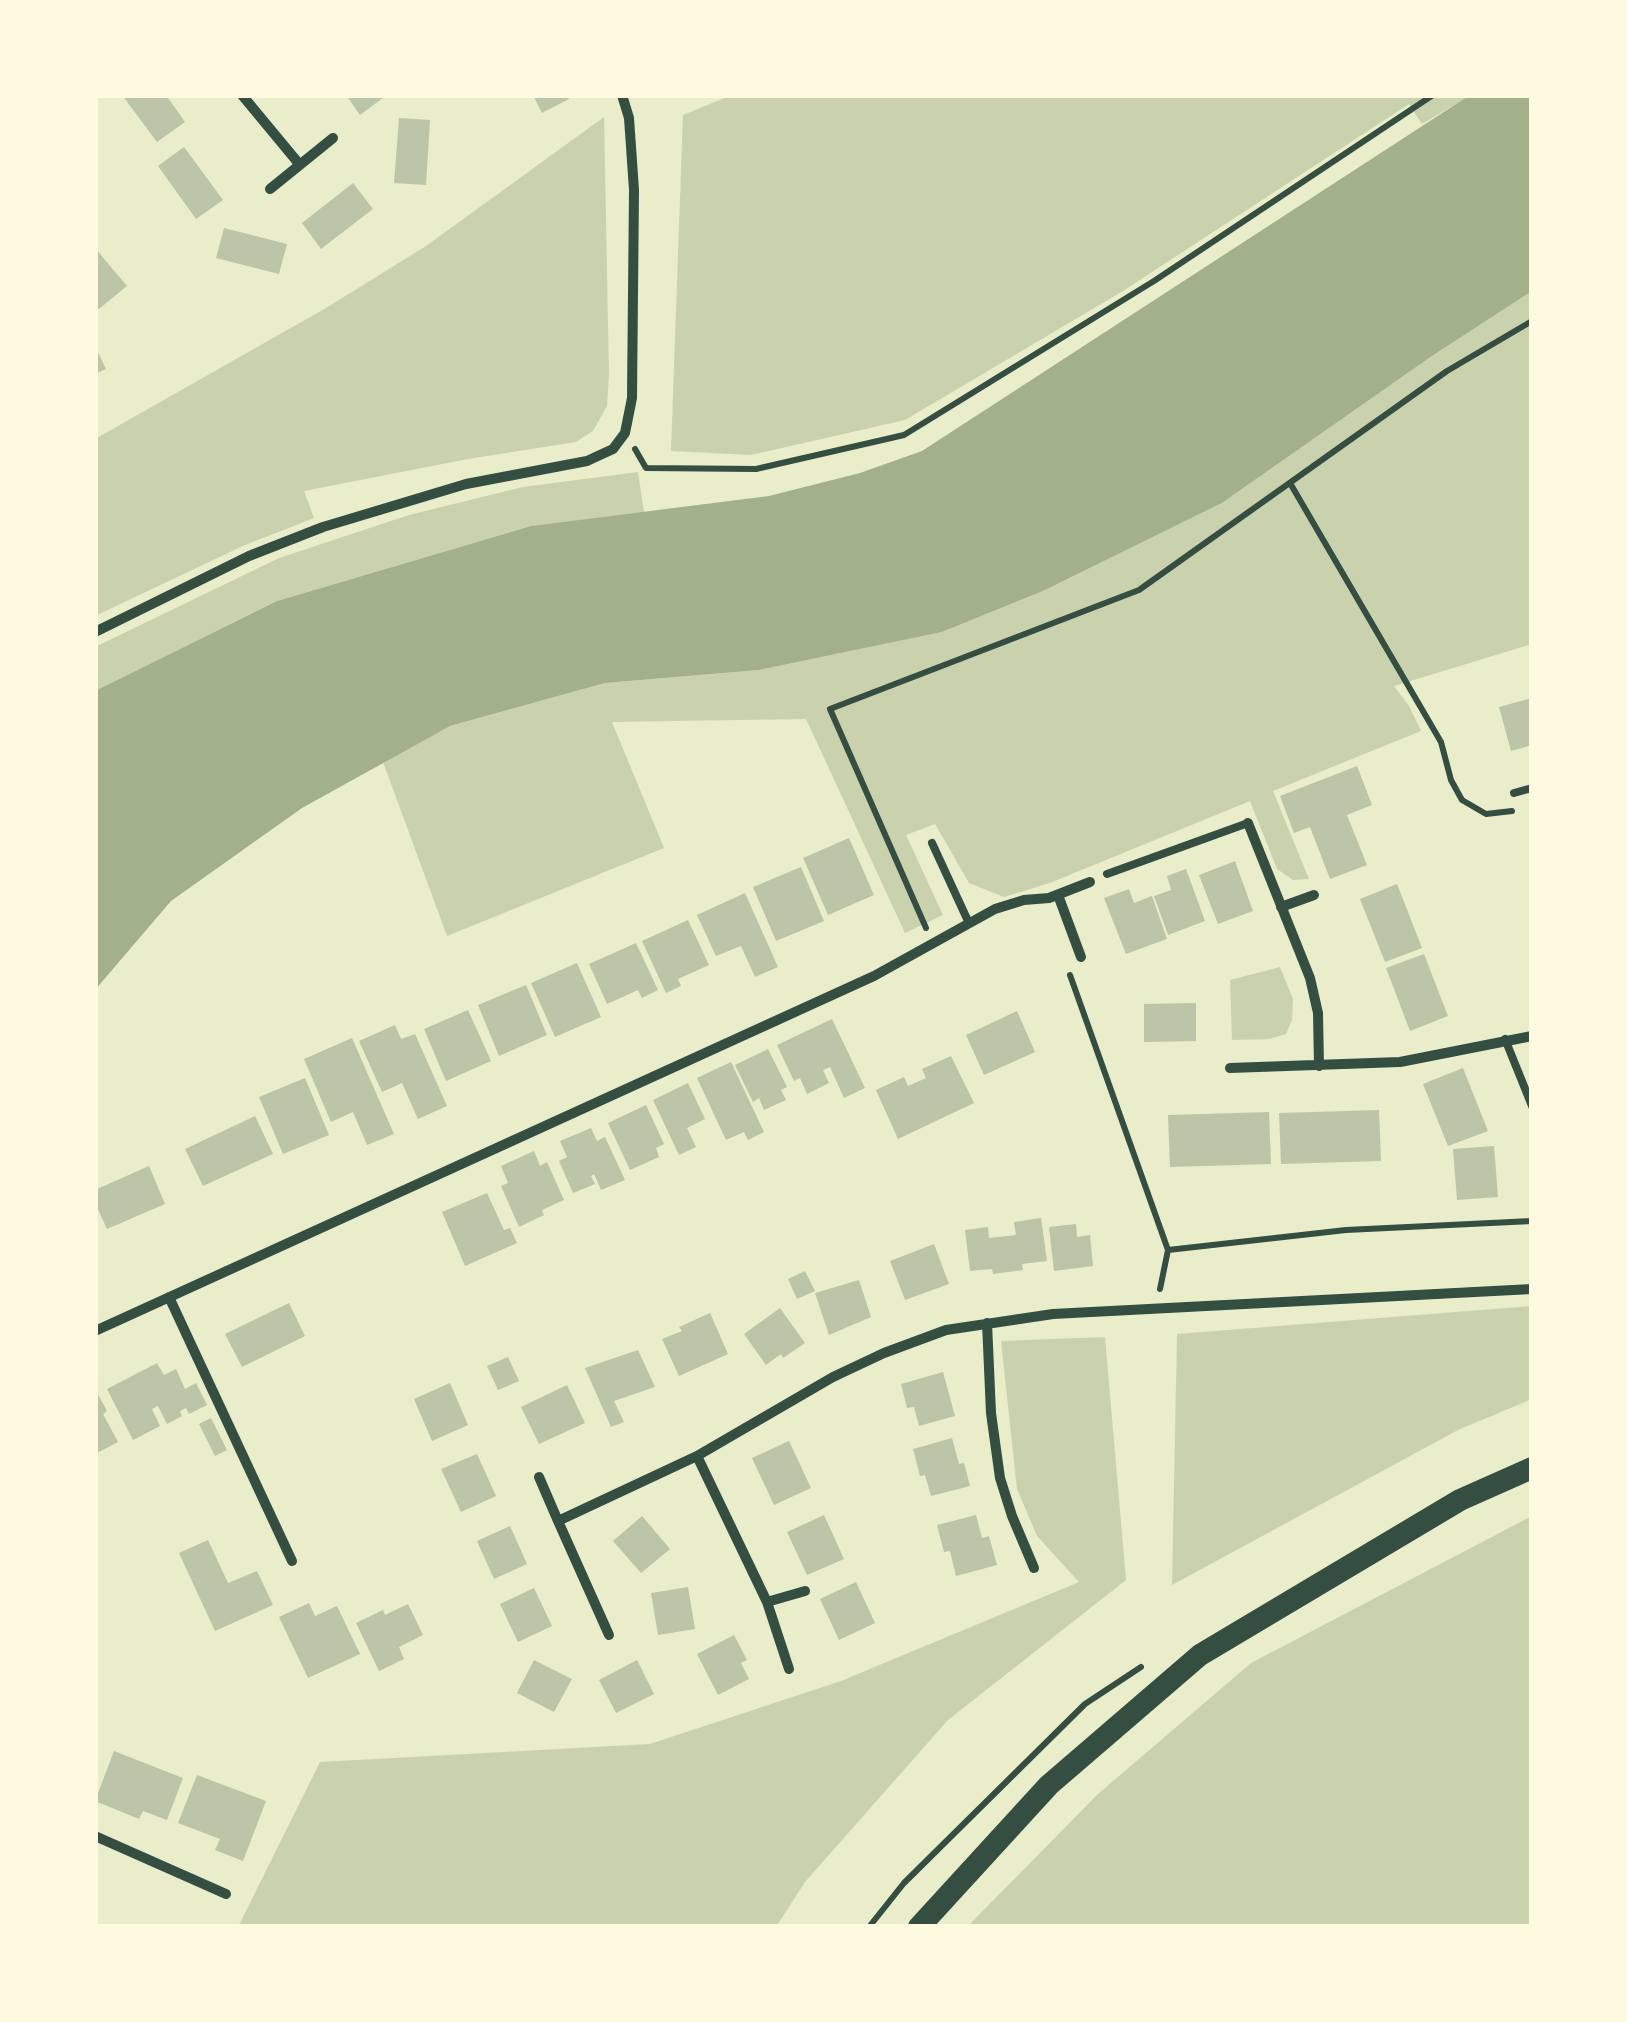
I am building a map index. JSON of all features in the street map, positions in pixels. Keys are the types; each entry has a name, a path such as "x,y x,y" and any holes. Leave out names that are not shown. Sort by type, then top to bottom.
{"main road":[{"path":"919,1927 1049,1784 1200,1656 1460,1500 1532,1468"}],"street":[{"path":"242,95 300,165"},
{"path":"95,632 249,556 323,526 466,484 586,460 613,450 625,432 632,398 634,190 630,118 622,95"},
{"path":"270,189 333,138"},
{"path":"1248,823 1310,978 1318,1013 1319,1066"},
{"path":"95,1332 874,976 968,921 1090,882"},
{"path":"1058,895 1081,956"},
{"path":"1281,907 1314,895"},
{"path":"1230,1068 1400,1062 1532,1036"},
{"path":"558,1520 697,1456 834,1378 946,1330 1054,1314 1532,1289"},
{"path":"168,1297 292,1562"},
{"path":"987,1323 990,1413 1000,1478 1034,1568"},
{"path":"697,1456 766,1602 789,1669"},
{"path":"539,1478 609,1634"},
{"path":"766,1602 804,1591"},
{"path":"95,1836 226,1894"}],"lane":[{"path":"1514,793 1532,788"},
{"path":"1107,874 1248,823"},
{"path":"932,843 968,921"},
{"path":"1505,1039 1532,1106"}],"path":[{"path":"625,432 646,468 756,469 904,435 1154,281 1433,95"},
{"path":"932,943 830,709 1139,590 1447,371 1532,321"},
{"path":"1290,483 1442,742 1451,780 1462,800 1486,814 1519,809"},
{"path":"1081,956 1070,973 1168,1250 1156,1310"},
{"path":"1168,1250 1346,1230 1532,1222"}],"shaded area":[{"path":"732,95 1471,95 1422,124 1409,104 1123,291 905,420 751,455 671,451 683,115"},
{"path":"1470,95 1532,95 1532,291 1222,503 1043,591 942,632 759,670 605,683 450,726 302,808 171,901 95,990 95,691 277,601 531,526 769,496 860,473 922,451"},
{"path":"604,117 609,374 607,406 593,431 576,442 304,491 314,518 245,545 95,616 95,439 326,308 426,246"},
{"path":"1532,291 1532,644 1394,686 1421,731 1273,791 1309,879 1293,880 1277,869 1250,801 1050,883 1004,897 969,883 935,824 906,835 943,915 905,933 806,719 612,722 664,848 447,936 383,762 450,726 605,683 759,670 942,632 1043,591 1222,503"},
{"path":"638,472 644,512 531,526 277,601 95,691 95,647 279,558 409,515 523,487"},
{"path":"1280,967 1293,999 1292,1020 1286,1034 1270,1039 1232,1040 1230,980"},
{"path":"1532,1306 1532,1399 1458,1430 1172,1585 1177,1334"},
{"path":"1105,1337 1126,1580 948,1720 805,1882 776,1927 238,1927 320,1762 650,1744 841,1681 1079,1582 1037,1536 1017,1489 1001,1341"},
{"path":"1530,1517 1532,1927 967,1927 1098,1794 1251,1663"}],"building":[{"path":"122,95 166,95 185,122 157,142"},
{"path":"346,95 387,95 360,115"},
{"path":"533,95 566,95 569,99 542,113"},
{"path":"399,118 430,120 426,185 394,183"},
{"path":"184,147 223,200 196,219 158,166"},
{"path":"353,183 373,209 321,249 302,223"},
{"path":"224,228 287,244 279,274 216,258"},
{"path":"95,248 127,286 99,309 95,304"},
{"path":"95,346 106,369 95,374"},
{"path":"1532,698 1532,745 1511,751 1499,707"},
{"path":"1357,766 1372,805 1347,815 1367,865 1330,879 1310,827 1294,833 1280,796"},
{"path":"849,838 874,895 828,915 803,858"},
{"path":"1235,861 1253,911 1218,924 1199,875"},
{"path":"801,867 824,921 776,941 753,887"},
{"path":"1186,869 1205,921 1168,935 1154,896 1171,890 1167,876"},
{"path":"1397,884 1422,948 1385,962 1360,899"},
{"path":"1129,889 1134,903 1152,896 1167,939 1126,954 1104,898"},
{"path":"745,893 778,967 755,977 741,946 716,956 697,915"},
{"path":"688,920 709,965 678,979 681,986 666,993 642,941"},
{"path":"636,943 658,990 642,998 638,990 607,1004 589,964"},
{"path":"1424,954 1448,1016 1410,1031 1386,968"},
{"path":"577,963 601,1017 555,1037 531,983"},
{"path":"526,985 547,1035 499,1056 478,1005"},
{"path":"1196,1003 1196,1041 1144,1042 1144,1004"},
{"path":"468,1010 491,1061 446,1081 424,1029"},
{"path":"1017,1011 1035,1052 984,1075 966,1035"},
{"path":"832,1019 865,1088 844,1098 830,1067 823,1070 829,1083 807,1094 800,1078 794,1081 777,1045"},
{"path":"395,1025 401,1039 415,1034 447,1106 418,1119 402,1083 382,1092 359,1041"},
{"path":"352,1038 394,1134 367,1145 353,1112 331,1122 304,1059"},
{"path":"768,1049 787,1087 781,1090 786,1100 764,1110 759,1098 753,1102 735,1065"},
{"path":"951,1056 974,1103 898,1139 876,1090 904,1077 908,1086 926,1078 922,1069"},
{"path":"731,1062 764,1132 748,1140 744,1132 726,1140 697,1078"},
{"path":"1463,1068 1488,1131 1448,1146 1423,1084"},
{"path":"305,1078 329,1135 283,1154 259,1097"},
{"path":"688,1083 705,1119 687,1128 696,1147 679,1155 653,1100"},
{"path":"646,1105 664,1144 656,1148 659,1157 630,1170 608,1123"},
{"path":"1379,1110 1381,1161 1281,1164 1279,1113"},
{"path":"1269,1112 1271,1164 1170,1167 1168,1115"},
{"path":"255,1116 273,1154 203,1186 185,1149"},
{"path":"591,1128 597,1141 605,1137 625,1180 601,1190 594,1174 591,1176 595,1184 573,1193 559,1161 567,1157 560,1141"},
{"path":"1494,1146 1498,1197 1457,1200 1453,1149"},
{"path":"534,1151 540,1166 547,1162 564,1200 519,1227 501,1186 508,1183 501,1166"},
{"path":"149,1166 165,1204 107,1229 95,1203 95,1190"},
{"path":"487,1193 504,1230 510,1228 517,1243 465,1266 442,1212"},
{"path":"1041,1218 1047,1261 1022,1264 1023,1270 993,1274 992,1269 970,1271 965,1230 988,1227 989,1238 1016,1235 1014,1222"},
{"path":"1076,1224 1077,1237 1090,1235 1093,1266 1054,1271 1049,1227"},
{"path":"934,1244 949,1284 905,1300 890,1261"},
{"path":"805,1271 815,1291 797,1299 788,1279"},
{"path":"859,1280 871,1317 829,1335 815,1293"},
{"path":"289,1303 305,1336 242,1367 225,1334"},
{"path":"780,1308 805,1343 766,1365 744,1334"},
{"path":"710,1313 728,1354 679,1376 662,1339"},
{"path":"638,1350 655,1387 614,1401 624,1422 611,1427 585,1368"},
{"path":"508,1357 519,1381 498,1390 487,1366"},
{"path":"157,1363 164,1375 176,1369 185,1389 196,1383 207,1405 189,1414 186,1408 180,1411 182,1416 167,1424 158,1406 152,1409 160,1426 133,1440 107,1389"},
{"path":"943,1372 955,1416 919,1426 914,1407 907,1408 901,1384"},
{"path":"450,1383 468,1425 432,1441 414,1399"},
{"path":"567,1385 585,1423 539,1444 521,1407"},
{"path":"95,1389 118,1442 95,1454"},
{"path":"211,1418 227,1450 215,1456 199,1424"},
{"path":"952,1438 970,1486 931,1496 925,1475 920,1476 913,1449"},
{"path":"789,1441 811,1488 774,1505 752,1458"},
{"path":"477,1454 496,1496 461,1512 441,1469"},
{"path":"824,1515 844,1559 807,1575 787,1532"},
{"path":"976,1515 982,1538 989,1536 997,1565 956,1576 950,1551 944,1552 937,1525"},
{"path":"642,1516 670,1549 641,1573 613,1541"},
{"path":"510,1526 527,1564 494,1579 477,1541"},
{"path":"208,1540 228,1583 257,1571 273,1605 215,1631 179,1553"},
{"path":"856,1582 875,1623 839,1640 820,1599"},
{"path":"688,1587 695,1629 658,1635 651,1593"},
{"path":"534,1588 552,1626 518,1642 500,1604"},
{"path":"309,1603 315,1616 337,1606 360,1654 308,1678 279,1617"},
{"path":"408,1604 423,1635 399,1647 404,1659 379,1671 356,1623"},
{"path":"734,1635 747,1660 741,1663 749,1679 718,1695 697,1654"},
{"path":"534,1660 572,1679 554,1712 517,1693"},
{"path":"637,1660 654,1694 616,1713 599,1680"},
{"path":"114,1751 183,1778 167,1820 143,1811 139,1819 95,1801"},
{"path":"197,1775 266,1801 243,1861 215,1850 220,1839 178,1823"}]}
